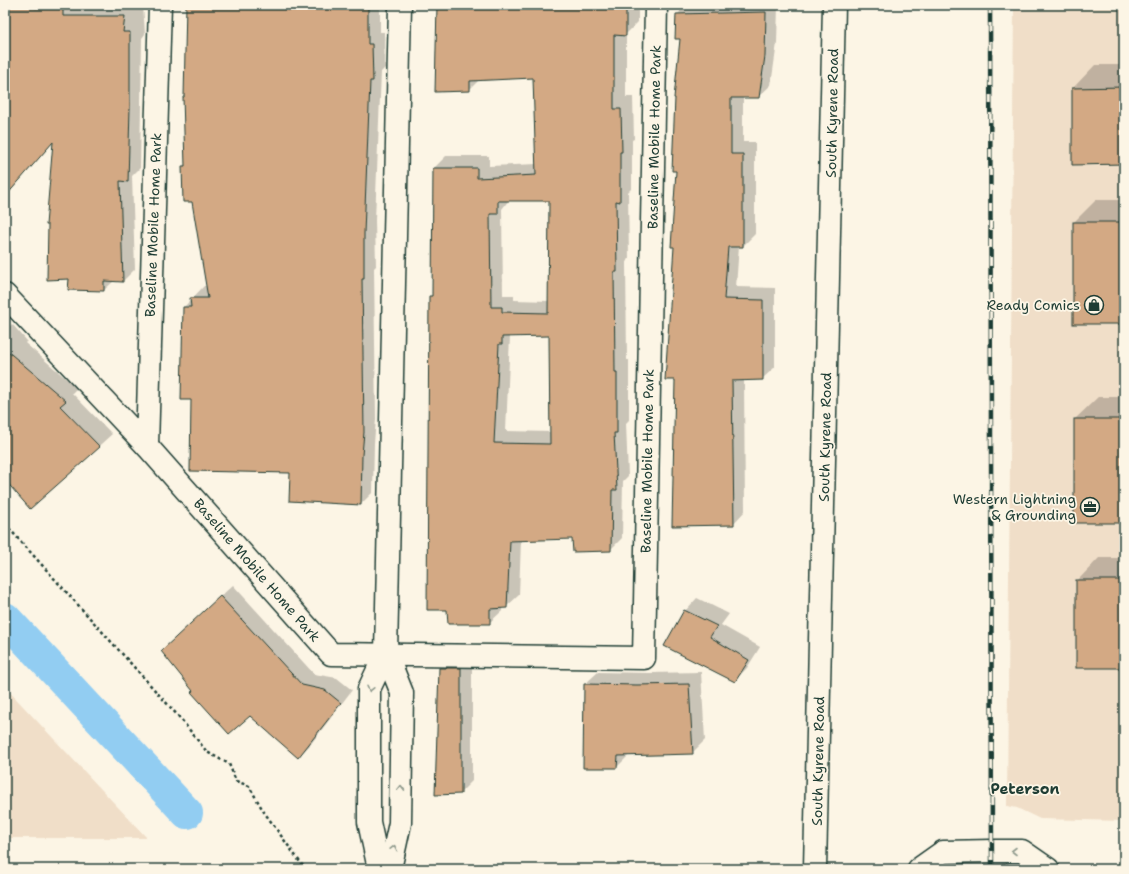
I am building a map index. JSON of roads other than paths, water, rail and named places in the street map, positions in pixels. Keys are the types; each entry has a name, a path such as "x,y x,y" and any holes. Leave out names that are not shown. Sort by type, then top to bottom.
{"street":[{"name":"Baseline Mobile Home Park","path":"147,446 160,5"},
{"path":"390,869 400,822 402,693 386,654 400,5"},
{"name":"Baseline Mobile Home Park","path":"5,295 147,446 331,654 644,658 656,5"},
{"name":"South Kyrene Road","path":"816,869 834,5"},
{"path":"379,869 368,822 369,689 386,654"},
{"path":"919,869 943,852 1022,851 1048,869"}],"waterway":[{"path":"5,618 187,813"}],"railway":[{"path":"990,5 992,869"}],"place":[{"name":"Ready Comics","path":"1094,305"},
{"name":"Western Lightning & Grounding","path":"1090,507"}],"district":[{"name":"Peterson","path":"1025,789"}]}
